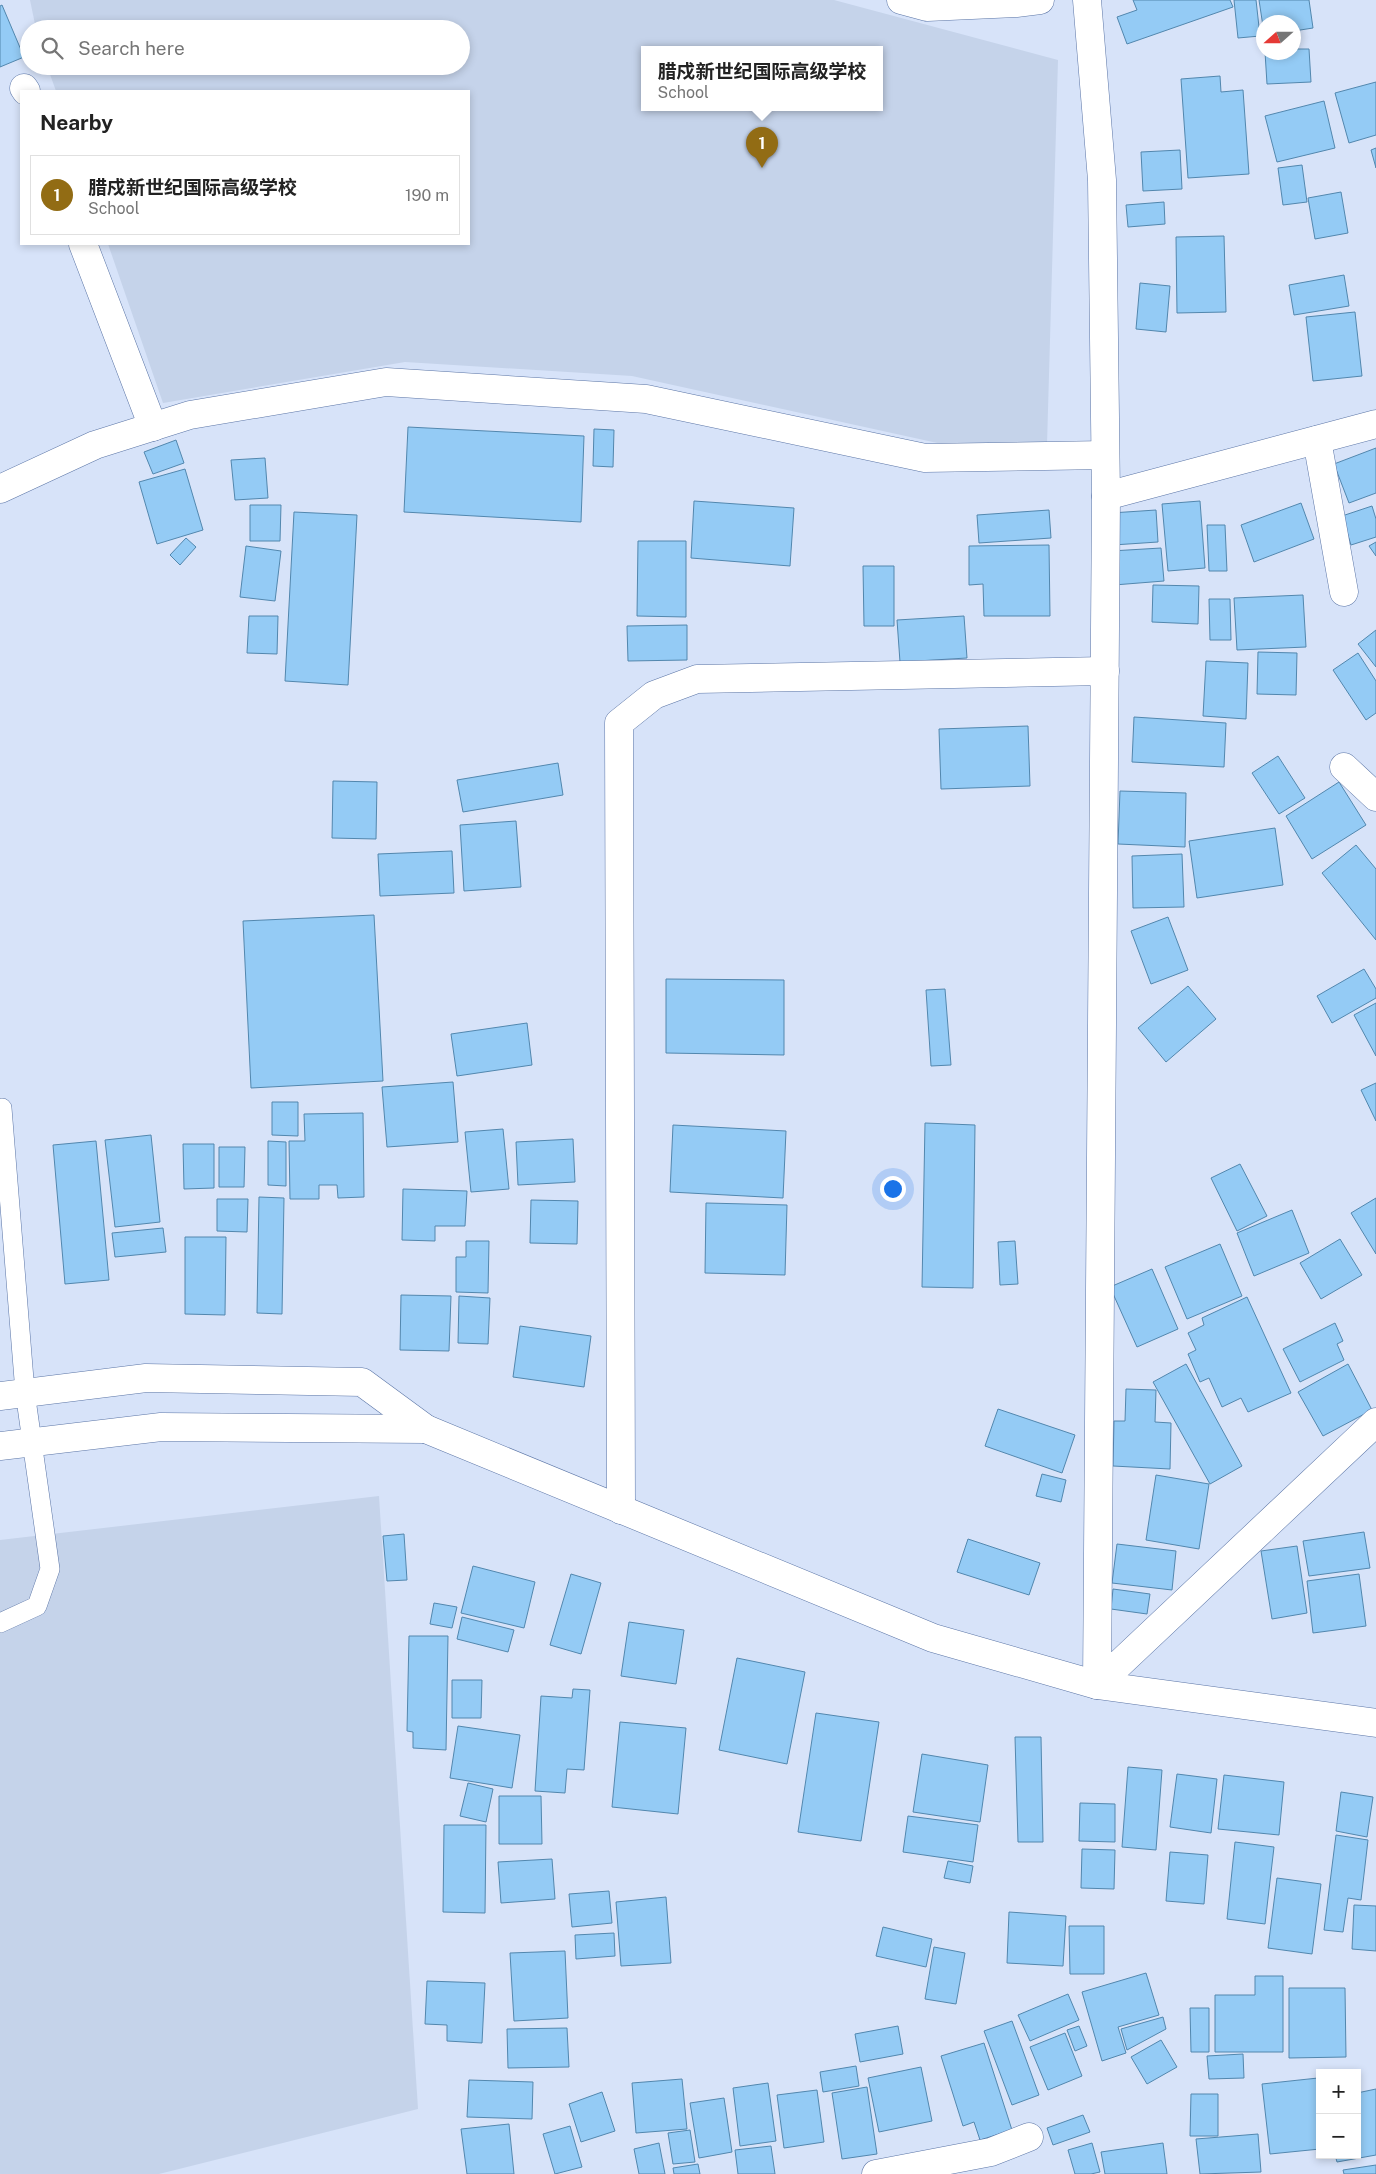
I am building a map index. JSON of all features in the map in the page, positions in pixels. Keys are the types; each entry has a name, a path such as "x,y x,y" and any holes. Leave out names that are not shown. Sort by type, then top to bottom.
{"street":[{"path":"901,0 927,7 1016,3 1040,0"},
{"path":"1087,0 1102,180 1106,496 1097,1685"},
{"path":"83,245 153,427"},
{"path":"0,489 95,446 190,415 386,382 646,399 925,458 1105,456"},
{"path":"1106,496 1376,424"},
{"path":"1317,440 1344,592"},
{"path":"621,1510 619,723 654,695 697,679 1105,671"},
{"path":"1344,767 1376,797"},
{"path":"13,1394 146,1378 362,1382 426,1429 933,1638 1097,1685 1376,1723"},
{"path":"1097,1685 1376,1422"},
{"path":"0,1446 161,1427 426,1429"},
{"path":"876,2174 967,2165 991,2152 1028,2137"}],"lane":[{"path":"0,1623 37,1606 50,1569 31,1442 13,1394 2,1108"}],"shaded area":[{"path":"30,0 834,0 1058,60 1047,445 942,444 632,376 405,362 163,403 108,245 470,245 470,90 56,90 50,75 470,75 470,20 34,20"},
{"path":"379,1496 418,2109 159,2174 0,2174 0,1540"}],"building":[{"path":"1133,0 1230,0 1233,7 1127,44 1117,17 1137,10"},
{"path":"1234,0 1256,0 1258,15 1256,15 1256,36 1238,38"},
{"path":"1259,0 1309,0 1313,28 1301,30 1301,15 1261,15"},
{"path":"2,5 20,48 20,59 0,67 0,6"},
{"path":"1301,49 1309,49 1311,82 1267,84 1266,60 1301,60"},
{"path":"1220,76 1221,92 1243,90 1249,174 1188,178 1181,79"},
{"path":"1376,82 1376,135 1349,143 1335,93"},
{"path":"1324,101 1335,148 1277,162 1265,116"},
{"path":"1376,148 1376,168 1371,150"},
{"path":"1180,150 1182,189 1143,191 1141,152"},
{"path":"1302,165 1307,202 1283,205 1278,168"},
{"path":"1341,192 1348,233 1315,239 1308,198"},
{"path":"1164,202 1165,224 1128,227 1126,205"},
{"path":"1224,236 1226,312 1177,313 1176,237"},
{"path":"1344,275 1349,306 1294,315 1289,285"},
{"path":"1140,283 1170,286 1166,332 1136,329"},
{"path":"1355,312 1362,376 1313,381 1306,317"},
{"path":"408,427 584,436 581,522 404,512"},
{"path":"594,429 614,430 613,467 593,466"},
{"path":"176,440 184,463 153,474 144,452"},
{"path":"1376,448 1376,493 1349,503 1334,464"},
{"path":"265,458 268,498 235,500 231,460"},
{"path":"185,469 203,530 157,544 139,482"},
{"path":"694,501 794,508 790,566 691,558"},
{"path":"1200,501 1205,568 1168,571 1162,504"},
{"path":"1301,503 1314,539 1254,562 1241,525"},
{"path":"250,505 281,505 280,541 250,541"},
{"path":"1372,506 1376,519 1376,537 1351,545 1342,516"},
{"path":"1049,510 1051,538 979,543 977,515"},
{"path":"1156,510 1158,542 1113,545 1111,513"},
{"path":"294,512 357,515 348,685 285,681"},
{"path":"1207,525 1225,525 1227,571 1209,571"},
{"path":"186,538 196,547 180,565 170,555"},
{"path":"638,541 686,541 686,617 637,616"},
{"path":"1376,542 1376,556 1369,546"},
{"path":"1049,545 1050,616 984,616 983,584 969,585 969,546"},
{"path":"246,546 281,551 275,601 240,597"},
{"path":"1161,548 1164,581 1114,585 1111,551"},
{"path":"863,566 894,566 894,626 864,626"},
{"path":"1153,585 1199,586 1198,624 1152,622"},
{"path":"1303,595 1306,647 1237,650 1234,598"},
{"path":"1209,599 1230,599 1231,640 1210,640"},
{"path":"249,616 278,616 277,654 247,653"},
{"path":"964,616 967,658 900,662 897,620"},
{"path":"687,625 687,660 628,661 627,626"},
{"path":"1376,630 1376,667 1358,644"},
{"path":"1258,652 1297,653 1296,695 1257,694"},
{"path":"1358,653 1376,681 1376,713 1366,720 1333,670"},
{"path":"1206,661 1248,663 1246,719 1203,716"},
{"path":"1134,717 1226,723 1224,767 1132,762"},
{"path":"1028,726 1030,786 941,789 939,729"},
{"path":"1278,756 1305,798 1279,814 1252,773"},
{"path":"558,763 563,795 463,812 457,780"},
{"path":"333,781 377,782 376,839 332,838"},
{"path":"1339,782 1366,825 1312,859 1286,816"},
{"path":"1120,791 1186,793 1185,847 1118,844"},
{"path":"516,821 521,887 464,891 460,825"},
{"path":"1275,828 1283,885 1197,898 1189,841"},
{"path":"1356,845 1376,869 1376,940 1322,873"},
{"path":"452,851 454,893 380,896 378,854"},
{"path":"1182,854 1184,907 1133,908 1132,856"},
{"path":"374,915 383,1081 251,1088 243,921"},
{"path":"1168,917 1188,970 1151,984 1131,931"},
{"path":"1364,969 1376,989 1376,998 1332,1023 1317,996"},
{"path":"666,979 784,980 784,1055 666,1053"},
{"path":"1188,986 1216,1019 1166,1062 1138,1028"},
{"path":"945,989 951,1065 931,1066 926,990"},
{"path":"1376,1003 1376,1056 1354,1015"},
{"path":"527,1023 532,1065 457,1076 451,1034"},
{"path":"453,1082 458,1142 387,1147 382,1087"},
{"path":"1376,1083 1376,1121 1361,1090"},
{"path":"272,1102 298,1102 298,1136 272,1135"},
{"path":"363,1113 364,1197 338,1198 337,1185 319,1185 319,1199 290,1199 289,1141 305,1141 304,1114"},
{"path":"925,1123 975,1125 973,1288 922,1287"},
{"path":"673,1125 786,1131 783,1198 670,1192"},
{"path":"503,1129 509,1189 471,1192 465,1132"},
{"path":"151,1135 160,1222 115,1227 105,1140"},
{"path":"573,1139 575,1182 518,1185 516,1142"},
{"path":"96,1141 109,1280 65,1284 53,1145"},
{"path":"268,1141 286,1142 286,1186 268,1185"},
{"path":"183,1144 214,1144 214,1188 184,1189"},
{"path":"219,1147 245,1147 244,1187 219,1187"},
{"path":"1240,1164 1267,1216 1237,1231 1211,1178"},
{"path":"403,1189 467,1191 465,1226 435,1226 435,1241 402,1240"},
{"path":"259,1197 284,1198 282,1314 257,1313"},
{"path":"1376,1198 1376,1254 1351,1213"},
{"path":"217,1199 248,1199 247,1232 217,1231"},
{"path":"531,1200 578,1201 577,1244 530,1243"},
{"path":"706,1203 787,1205 785,1275 705,1273"},
{"path":"1292,1210 1309,1253 1254,1276 1237,1233"},
{"path":"163,1228 166,1252 115,1257 112,1233"},
{"path":"185,1237 226,1237 225,1315 185,1314"},
{"path":"1340,1239 1362,1275 1321,1299 1300,1263"},
{"path":"466,1241 489,1241 488,1293 456,1292 456,1257 466,1257"},
{"path":"1015,1241 1018,1284 1000,1285 998,1242"},
{"path":"1220,1244 1242,1296 1187,1319 1165,1267"},
{"path":"1152,1269 1178,1329 1137,1347 1110,1287"},
{"path":"401,1295 451,1296 449,1351 400,1350"},
{"path":"459,1296 490,1298 488,1344 458,1343"},
{"path":"1247,1297 1291,1393 1248,1412 1241,1398 1222,1407 1209,1378 1200,1382 1188,1354 1196,1350 1188,1333 1204,1325 1202,1318"},
{"path":"1335,1323 1343,1341 1337,1344 1344,1360 1300,1382 1283,1349"},
{"path":"520,1326 591,1336 584,1387 513,1377"},
{"path":"1186,1364 1242,1466 1210,1484 1153,1382"},
{"path":"1348,1364 1372,1410 1323,1436 1298,1392"},
{"path":"1126,1389 1156,1390 1155,1422 1171,1423 1170,1469 1113,1466 1114,1421 1125,1421"},
{"path":"998,1409 1075,1435 1062,1473 985,1446"},
{"path":"1042,1474 1066,1480 1061,1502 1036,1496"},
{"path":"1156,1475 1209,1484 1199,1549 1146,1540"},
{"path":"1364,1532 1370,1568 1309,1576 1303,1541"},
{"path":"404,1534 407,1580 387,1581 383,1536"},
{"path":"968,1539 1040,1563 1029,1595 957,1572"},
{"path":"1117,1544 1176,1551 1172,1590 1112,1583"},
{"path":"1297,1546 1307,1613 1272,1619 1261,1551"},
{"path":"473,1566 535,1582 524,1628 461,1613"},
{"path":"571,1574 601,1583 581,1654 550,1645"},
{"path":"1359,1574 1366,1626 1313,1633 1307,1581"},
{"path":"1113,1589 1150,1594 1147,1614 1111,1609"},
{"path":"434,1603 457,1607 452,1628 430,1624"},
{"path":"462,1617 514,1630 508,1652 457,1639"},
{"path":"629,1622 684,1630 676,1684 621,1676"},
{"path":"409,1636 448,1636 446,1750 413,1748 413,1732 407,1731"},
{"path":"737,1658 805,1672 787,1764 719,1750"},
{"path":"452,1680 482,1680 481,1718 452,1718"},
{"path":"573,1689 590,1690 584,1770 567,1769 565,1793 535,1791 541,1696 572,1698"},
{"path":"816,1713 879,1722 861,1841 798,1832"},
{"path":"620,1722 686,1728 678,1814 612,1807"},
{"path":"458,1726 520,1735 512,1788 450,1778"},
{"path":"1015,1737 1041,1737 1043,1842 1018,1842"},
{"path":"922,1754 988,1765 980,1822 913,1812"},
{"path":"1128,1767 1162,1770 1156,1850 1122,1847"},
{"path":"1177,1774 1217,1779 1211,1833 1170,1827"},
{"path":"1224,1775 1284,1782 1279,1835 1218,1829"},
{"path":"468,1783 493,1789 486,1822 460,1816"},
{"path":"1341,1792 1373,1797 1367,1837 1336,1831"},
{"path":"499,1796 541,1796 542,1844 499,1844"},
{"path":"1080,1803 1115,1804 1115,1842 1079,1841"},
{"path":"908,1816 978,1825 973,1862 903,1852"},
{"path":"444,1825 486,1825 485,1913 443,1912"},
{"path":"1336,1835 1368,1840 1361,1900 1348,1898 1343,1932 1324,1930"},
{"path":"1235,1842 1274,1847 1265,1924 1227,1919"},
{"path":"1082,1849 1115,1850 1114,1889 1081,1888"},
{"path":"1170,1852 1208,1855 1204,1904 1166,1901"},
{"path":"552,1859 555,1899 501,1903 498,1862"},
{"path":"948,1861 973,1866 970,1883 944,1878"},
{"path":"1277,1878 1321,1884 1312,1954 1268,1948"},
{"path":"609,1891 612,1923 572,1927 569,1894"},
{"path":"666,1897 671,1963 621,1966 616,1902"},
{"path":"1354,1905 1376,1906 1376,1951 1352,1949"},
{"path":"1009,1912 1066,1916 1063,1966 1007,1963"},
{"path":"1069,1926 1104,1926 1104,1974 1070,1974"},
{"path":"883,1927 932,1939 926,1967 876,1956"},
{"path":"614,1933 615,1956 576,1959 575,1935"},
{"path":"934,1947 965,1953 956,2004 925,1999"},
{"path":"565,1951 568,2018 514,2021 510,1953"},
{"path":"1146,1973 1159,2015 1118,2027 1126,2053 1102,2061 1082,1992"},
{"path":"1255,1976 1283,1976 1283,2052 1215,2052 1215,1995 1255,1995"},
{"path":"427,1981 485,1983 482,2043 447,2041 447,2025 425,2024"},
{"path":"1289,1988 1345,1988 1346,2057 1289,2058"},
{"path":"1068,1994 1079,2020 1030,2041 1018,2015"},
{"path":"1190,2008 1209,2008 1209,2052 1191,2052"},
{"path":"1163,2017 1166,2029 1127,2050 1121,2029"},
{"path":"1012,2021 1039,2095 1012,2105 984,2031"},
{"path":"898,2026 903,2054 860,2062 855,2034"},
{"path":"1079,2026 1087,2046 1075,2051 1067,2030"},
{"path":"567,2028 569,2067 508,2068 507,2029"},
{"path":"1065,2033 1082,2076 1048,2090 1030,2047"},
{"path":"1161,2040 1177,2067 1147,2084 1131,2057"},
{"path":"984,2043 1012,2130 980,2140 974,2122 963,2126 941,2056"},
{"path":"1243,2054 1244,2078 1209,2079 1207,2056"},
{"path":"856,2066 859,2086 823,2092 820,2072"},
{"path":"921,2067 932,2121 879,2132 868,2078"},
{"path":"1316,2078 1316,2149 1270,2154 1262,2084"},
{"path":"682,2079 687,2129 636,2133 632,2083"},
{"path":"469,2080 533,2082 532,2119 467,2117"},
{"path":"768,2083 776,2141 740,2146 733,2088"},
{"path":"867,2087 877,2154 842,2159 832,2093"},
{"path":"1376,2089 1376,2155 1361,2158 1361,2114 1361,2092"},
{"path":"817,2090 824,2142 784,2148 777,2095"},
{"path":"602,2092 615,2131 581,2142 569,2104"},
{"path":"1191,2094 1218,2094 1218,2136 1190,2136"},
{"path":"724,2098 732,2152 699,2158 690,2103"},
{"path":"1083,2115 1090,2132 1053,2145 1047,2128"},
{"path":"509,2124 514,2174 467,2174 461,2129"},
{"path":"570,2126 582,2167 555,2174 543,2134"},
{"path":"690,2130 695,2162 673,2164 668,2133"},
{"path":"1258,2134 1261,2172 1200,2174 1196,2139"},
{"path":"659,2143 665,2174 639,2174 634,2149"},
{"path":"1092,2143 1100,2172 1075,2174 1068,2150"},
{"path":"1163,2143 1167,2174 1105,2174 1101,2152"},
{"path":"771,2146 775,2174 738,2174 735,2150"},
{"path":"1336,2159 1354,2159 1337,2162"},
{"path":"698,2164 700,2174 674,2174 673,2168"},
{"path":"1376,2165 1376,2174 1344,2174 1343,2170"}],"place":[{"name":"腊戍新世纪国际高级学校","path":"762,168"}]}
